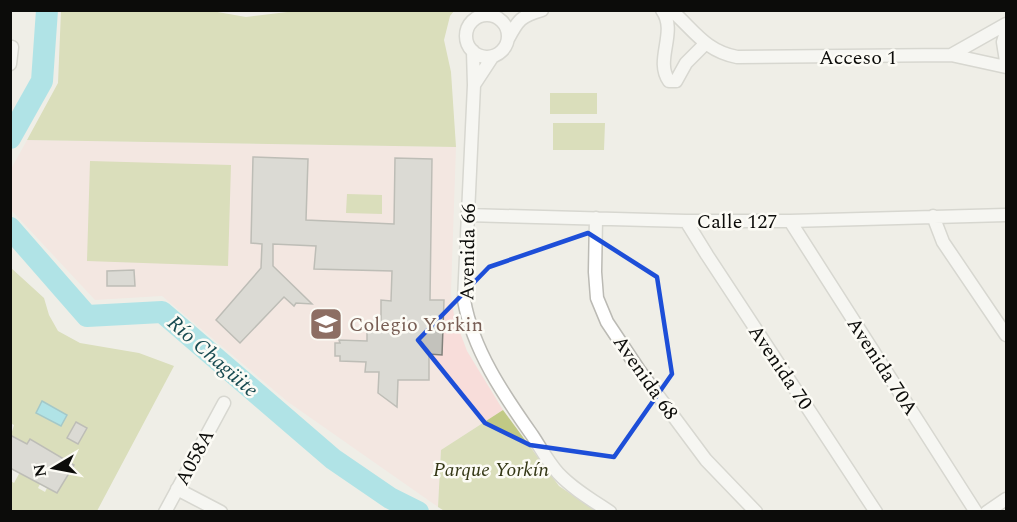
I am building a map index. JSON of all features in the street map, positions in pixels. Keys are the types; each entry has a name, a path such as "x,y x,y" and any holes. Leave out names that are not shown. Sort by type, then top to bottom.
{"street":[{"path":"474,85 493,56 503,50 518,21 542,10"},
{"path":"662,10 669,25 664,70 669,81 676,81 686,63 705,44"},
{"name":"Acceso 1","path":"671,10 684,16 705,44 726,55 737,57 951,55 1006,24"},
{"path":"493,56 479,55 473,51 467,39 469,25 486,13 505,15 508,40"},
{"path":"1006,32 1003,42 1006,62"},
{"path":"10,64 12,46"},
{"name":"Avenida 66","path":"473,51 474,85 464,300 467,316 478,347 505,395 557,472 572,486 610,512"},
{"path":"951,55 1006,67"},
{"name":"Calle 127","path":"467,215 686,221 790,221 1006,215"},
{"path":"933,216 943,242 1006,335"},
{"name":"Avenida 68","path":"596,218 597,298 606,322 706,460 756,512"},
{"name":"Avenida 70","path":"686,221 876,512"},
{"name":"Avenida 70A","path":"790,221 976,512"},
{"name":"A058A","path":"165,512 224,403"},
{"path":"177,489 221,512"},
{"path":"987,512 1006,499"}],"highlighted area":[{"path":"588,233 657,277 672,374 614,457 530,445 485,423 418,340 489,267"}],"shaded area":[{"name":"Colegio Yorkin","path":"27,140 456,147 451,293 454,316 467,351 503,410 441,450 438,507 288,402 162,296 95,300 11,210 11,169"}],"green space":[{"path":"206,10 246,17 304,10 454,11 450,16 444,40 451,72 456,147 27,140 58,83 61,11"},
{"path":"550,93 597,93 597,114 550,114"},
{"path":"553,123 605,123 604,150 553,150"},
{"path":"90,161 231,165 228,266 87,261"},
{"path":"347,194 382,195 382,214 346,213"},
{"path":"10,267 44,298 49,315 58,331 80,343 139,353 174,366 97,511 11,511 11,481 14,483 20,472 40,484 38,488 45,492 47,488 57,493 73,465 11,435 14,425 10,423"},
{"name":"Parque Yorkín","path":"503,410 559,486 596,511 446,512 438,507 441,450"}],"water":[{"path":"42,401 67,415 61,426 36,413"}],"building":[{"path":"253,157 308,159 306,220 394,224 395,158 432,159 430,300 444,300 442,355 429,354 429,380 398,380 397,407 378,393 379,372 365,372 366,362 340,361 340,356 335,356 335,343 340,343 339,340 367,341 367,326 381,327 381,300 391,301 392,271 314,269 316,246 273,244 273,266 312,304 296,303 294,306 284,297 240,343 216,320 261,268 262,244 251,243"},
{"path":"134,270 135,286 107,286 107,271"},
{"path":"76,422 87,428 78,444 67,438"},
{"path":"10,435 27,444 30,439 74,465 57,493 10,468"}],"waterway":[{"name":"Río Chagüite","path":"10,138 42,81 47,10"},
{"name":"Río Chagüite","path":"10,228 87,316 162,312 333,459 390,498 418,512"}],"place":[{"name":"Colegio Yorkin","path":"326,324"}]}
